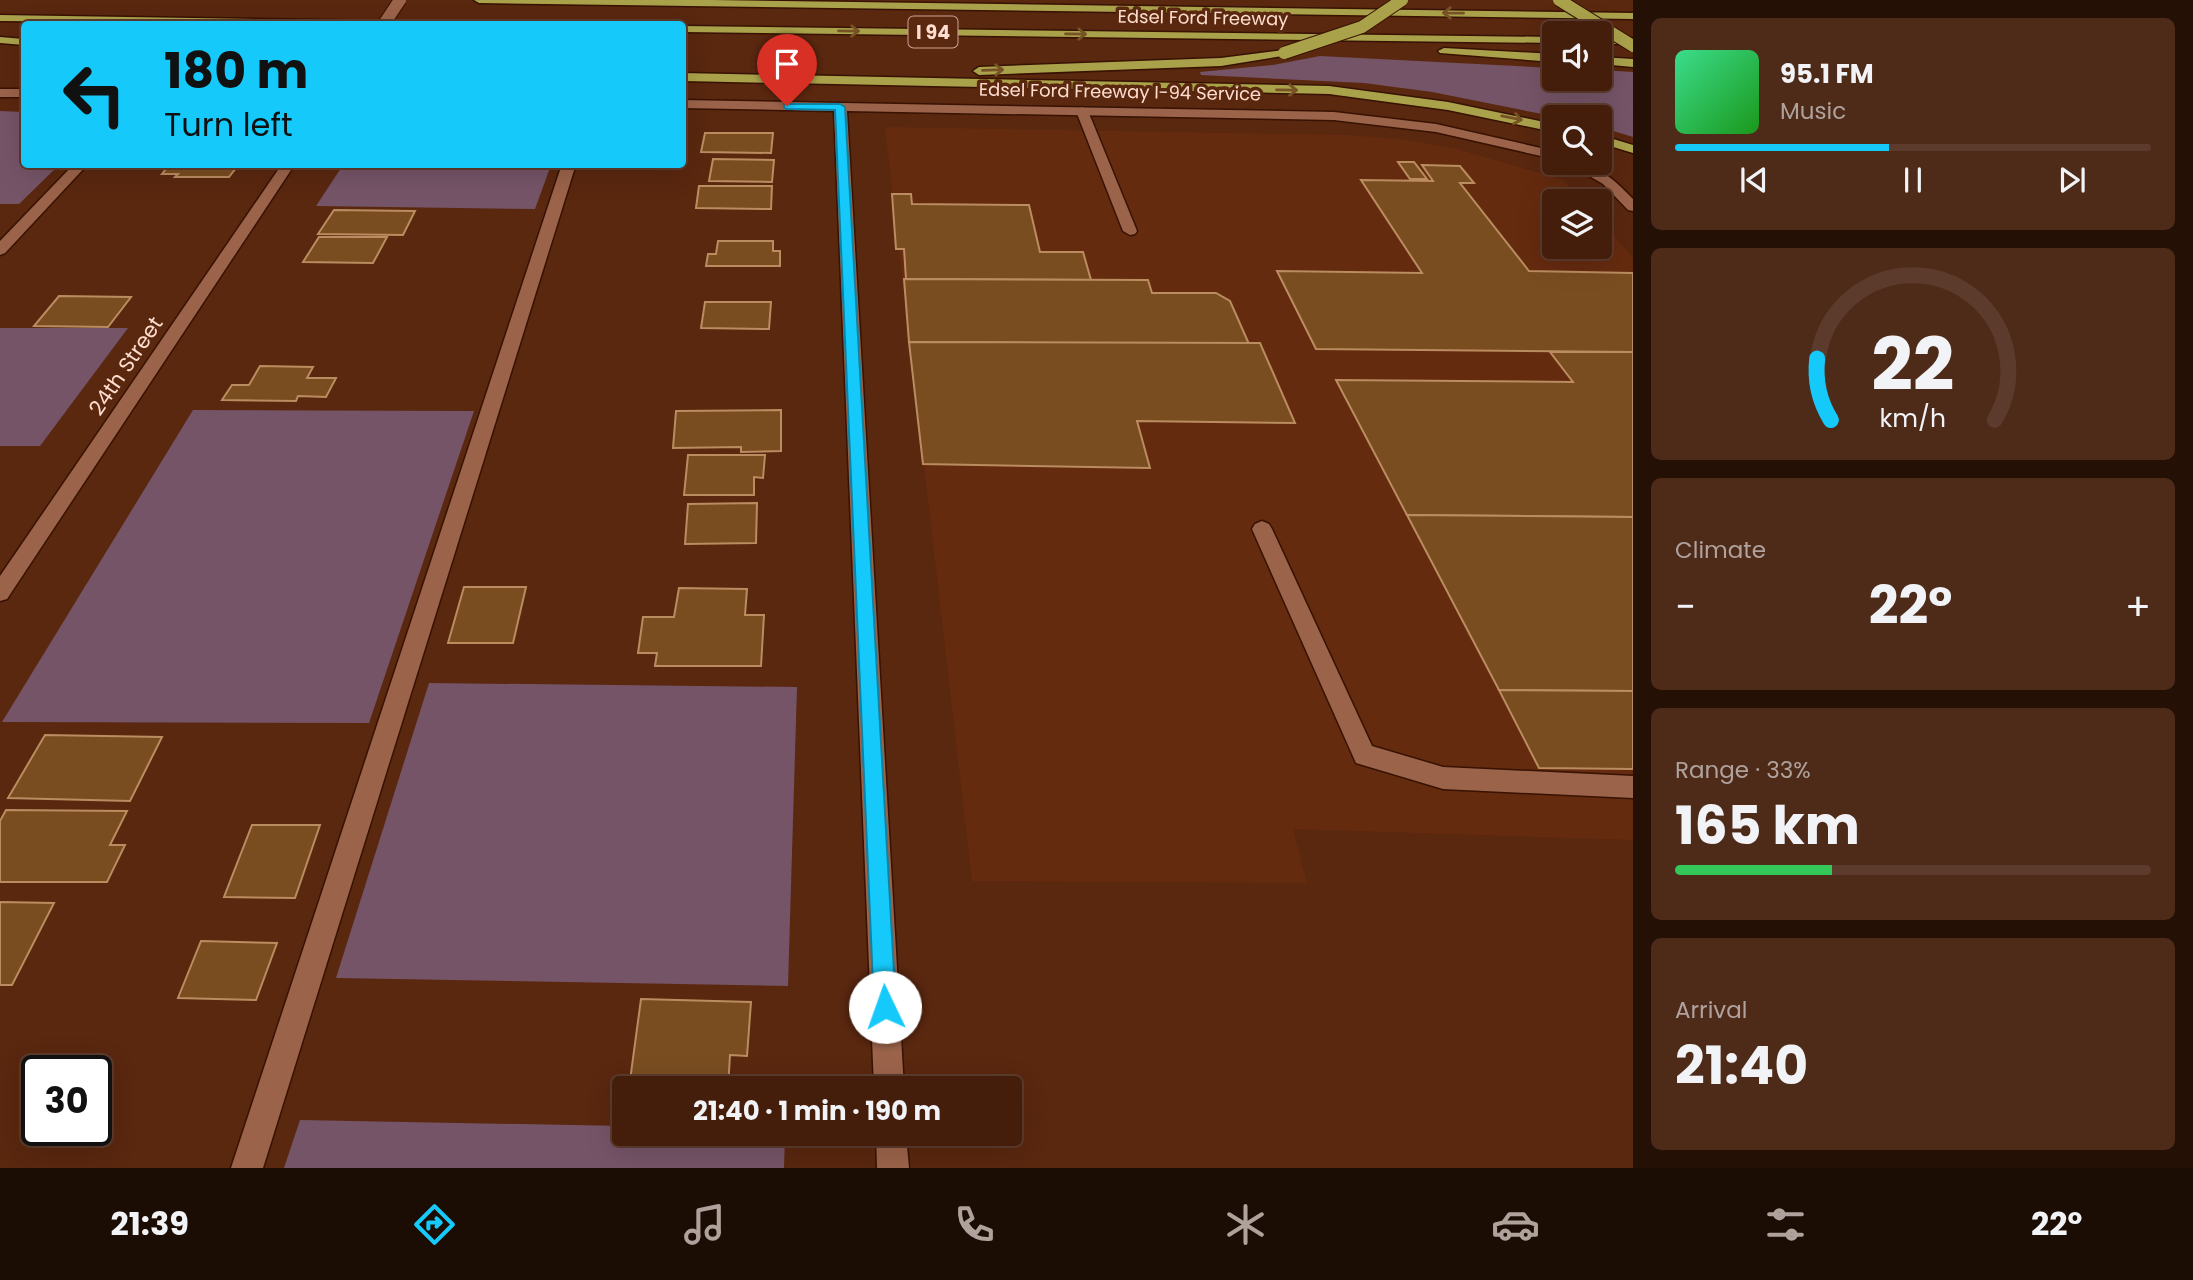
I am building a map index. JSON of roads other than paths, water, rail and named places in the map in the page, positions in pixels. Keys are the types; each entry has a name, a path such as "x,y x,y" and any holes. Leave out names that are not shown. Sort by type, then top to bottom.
{"highway":[{"name":"Edsel Ford Freeway","path":"479,0 1633,16"},
{"path":"802,78 1222,62 1284,52 1351,33 1371,24 1402,0"},
{"path":"1559,0 1633,43"},
{"path":"1521,14 1633,9"},
{"path":"0,19 154,21"},
{"name":"Edsel Ford Freeway","path":"686,29 1542,40"},
{"path":"1345,38 1468,54 1542,57"},
{"path":"0,40 21,42"},
{"path":"1612,42 1633,43"},
{"path":"1612,62 1633,63"},
{"path":"686,77 1329,90 1448,106 1542,126"},
{"path":"1612,143 1633,149"}],"street":[{"path":"386,21 400,0"},
{"path":"0,93 21,93"},
{"name":"Edsel Ford Freeway I-94 Service","path":"686,104 1334,116 1436,128 1542,152"},
{"path":"840,107 888,1076"},
{"path":"1082,111 1093,132 1130,230"},
{"path":"0,250 78,168"},
{"name":"24th Street","path":"0,593 286,168"},
{"path":"247,1168 568,168"},
{"path":"1597,175 1608,181 1633,207"},
{"path":"1262,529 1363,755 1443,778 1633,787"},
{"path":"892,1146 893,1168"}]}
